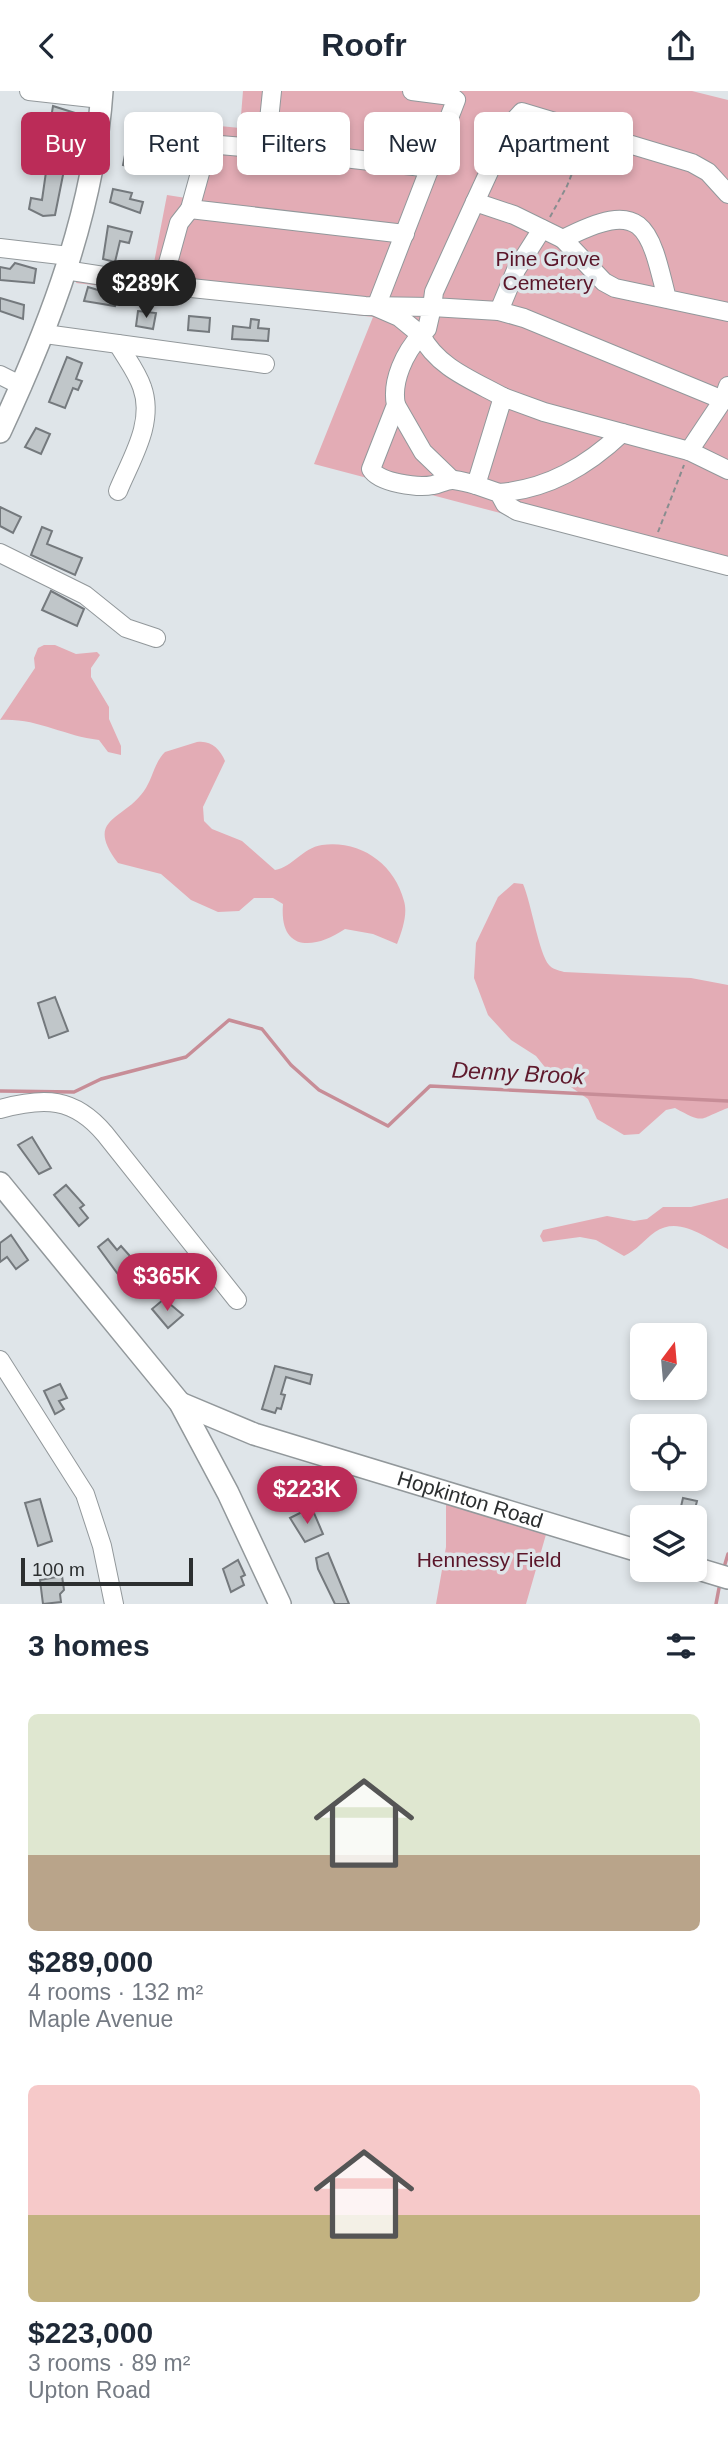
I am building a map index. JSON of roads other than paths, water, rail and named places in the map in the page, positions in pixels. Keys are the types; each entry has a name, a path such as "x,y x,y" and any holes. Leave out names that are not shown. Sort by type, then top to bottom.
{"main road":[{"path":"0,432 45,334 67,263 94,149 102,95"},
{"path":"0,1183 180,1403 228,1493 280,1604"},
{"name":"Hopkinton Road","path":"180,1403 254,1434 630,1548"},
{"path":"707,1572 728,1578"}],"street":[{"path":"29,91 102,95"},
{"path":"270,112 272,91"},
{"path":"411,91 451,96 456,100 452,112"},
{"path":"451,479 424,452 396,405 394,395 398,377 412,345 427,329 434,292 492,161 518,114 534,114 692,163 708,172 728,194"},
{"path":"162,285 179,223 190,209 208,144 237,146"},
{"path":"376,307 428,175"},
{"path":"475,202 514,215 563,239 604,282 615,288 728,312"},
{"path":"190,209 405,234"},
{"path":"563,239 615,217 635,223 652,242 667,299"},
{"path":"499,311 516,270 542,229"},
{"path":"0,248 162,285 376,307 499,311 524,318 725,393 689,451"},
{"path":"376,307 399,317 421,335 428,348 448,367 503,397 689,451 728,470"},
{"path":"45,334 265,364"},
{"path":"118,344 142,386 146,405 139,440 118,491"},
{"path":"0,375 22,386"},
{"path":"476,485 503,397"},
{"path":"396,405 371,472 416,485 429,486 451,479 499,493 519,491 565,476 587,464 622,433"},
{"path":"499,493 505,504 517,511 728,566"},
{"path":"0,553 85,595 126,628 156,638"},
{"path":"0,1109 50,1102 70,1104 82,1111 99,1127 237,1300"},
{"path":"0,1360 85,1494 102,1546 114,1604"}],"waterway":[{"name":"Denny Brook","path":"0,1091 74,1092 101,1079 186,1057 229,1020 262,1029 291,1065 319,1090 388,1126 430,1086 728,1101"},
{"path":"725,1564 728,1554"},
{"path":"716,1604 719,1588"}],"park label":[{"name":"Pine Grove Cemetery","path":"548,271"},
{"name":"Hennessy Field","path":"489,1560"}]}
